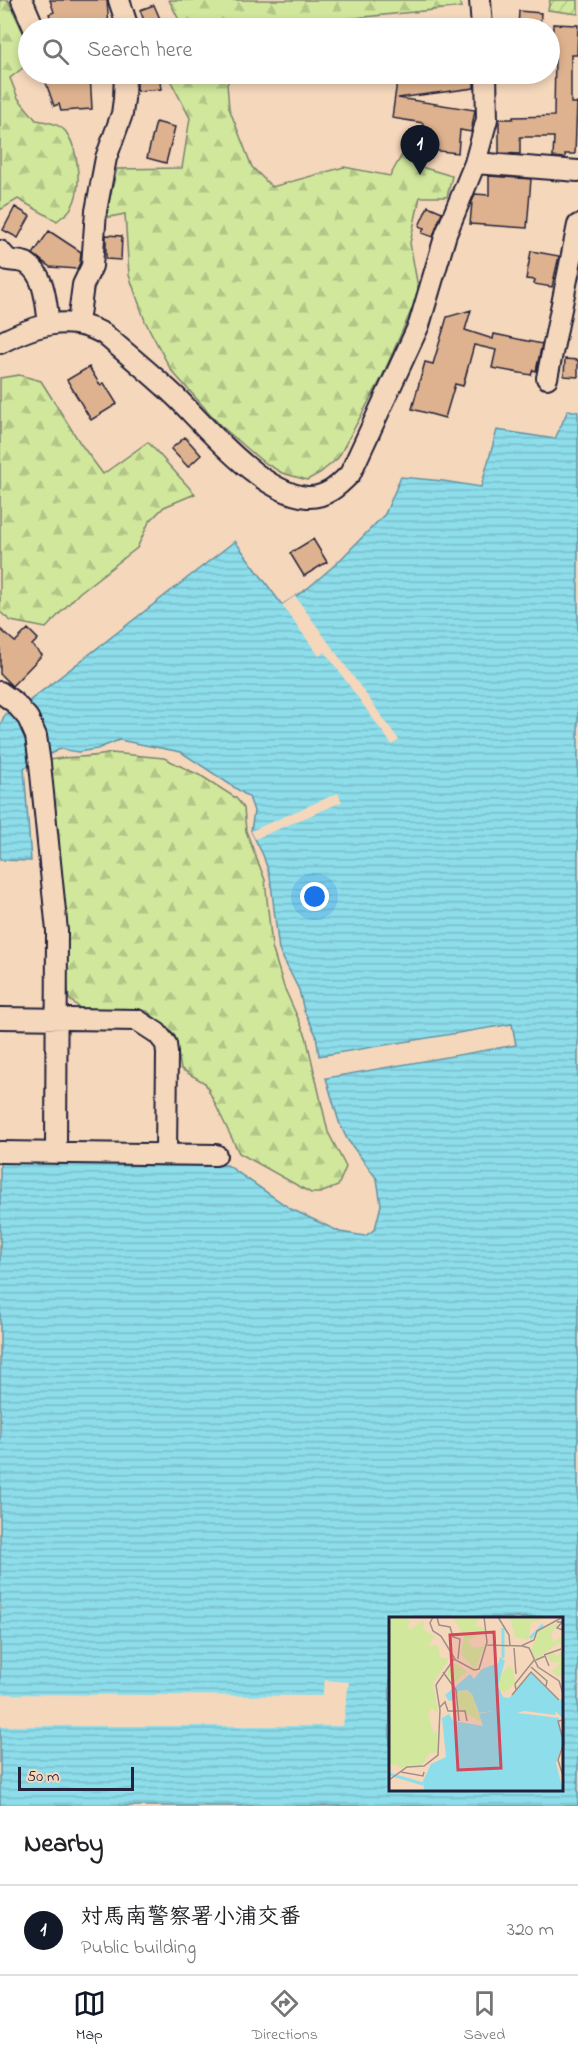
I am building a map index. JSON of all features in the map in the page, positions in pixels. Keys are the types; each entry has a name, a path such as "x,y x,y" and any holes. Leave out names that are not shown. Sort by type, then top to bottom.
{"street":[{"path":"22,0 30,18"},
{"path":"119,0 125,18"},
{"path":"481,1 482,18"},
{"path":"78,323 83,285 92,266 96,211 106,158 123,107 125,84"},
{"path":"0,343 49,324 78,323 91,327 104,334 176,397 222,445 262,477 291,493 307,497 321,496 337,488 350,474 419,325 446,234 475,163 487,119 486,84"},
{"path":"475,163 578,171"},
{"path":"547,378 578,225"},
{"path":"0,251 8,260 25,262 35,271 42,283 49,324"},
{"path":"6,701 28,718 36,735 40,764 57,931 56,1153"},
{"path":"0,1018 137,1020 157,1033 166,1044 166,1154"},
{"path":"0,1152 216,1155"}],"green space":[{"path":"0,0 8,0 18,22 18,72 10,78 18,98 36,120 52,123 66,132 77,160 78,184 73,204 68,212 57,221 18,199 0,210"},
{"path":"169,0 459,0 462,7 354,18 178,18"},
{"path":"550,0 578,0 578,14 548,10"},
{"path":"172,84 227,84 229,108 252,167 272,187 344,167 390,176 403,153 418,166 452,176 447,197 420,197 410,243 419,293 381,379 338,458 320,473 307,480 282,473 262,461 220,425 171,370 145,321 129,275 125,214 105,218 117,169 182,168 190,118"},
{"path":"19,375 41,381 80,443 103,474 148,442 195,494 164,507 149,522 137,548 79,593 46,628 11,621 0,612 0,378"},
{"path":"111,753 164,758 203,777 236,798 244,808 246,831 265,880 272,947 284,987 306,1036 328,1132 346,1167 338,1186 320,1193 311,1193 239,1153 205,1083 181,1069 175,1036 147,1011 80,1008 69,999 57,866 59,839 50,760"}],"water":[{"path":"568,410 578,412 578,1806 0,1806 0,1160 227,1165 291,1209 340,1232 365,1236 375,1229 381,1205 377,1179 347,1139 339,1122 326,1078 516,1045 512,1024 319,1056 316,1035 304,1011 299,990 279,950 270,876 251,831 254,811 249,797 181,752 119,740 97,749 78,752 60,749 24,768 31,861 0,860 0,726 5,714 29,701 235,541 282,605 308,588 337,563 385,514 401,477 481,487 497,430 555,439"}],"pier":[{"path":"295,596 399,740 392,745 325,652 319,656 282,605"},
{"path":"338,793 342,802 255,839 251,831"},
{"path":"325,1680 349,1682 343,1726 0,1726 0,1694 322,1696"}],"building":[{"path":"50,0 107,0 108,18 50,18 49,14 54,12"},
{"path":"154,5 160,18 143,18 140,10"},
{"path":"519,11 541,13 541,18 519,18"},
{"path":"560,24 578,25 577,55 571,55 571,103 577,103 575,154 565,154 565,158 553,157 554,137 520,137 520,154 499,153 499,119 554,116 555,84 560,84"},
{"path":"46,84 91,84 92,109 61,111 59,104 54,106"},
{"path":"137,84 160,84 161,89 137,91"},
{"path":"397,84 474,84 474,88 398,98 475,110 471,132 460,130 458,153 420,149 423,123 392,118"},
{"path":"156,122 175,127 166,163 147,158"},
{"path":"489,176 531,179 527,228 470,224 475,194 489,195"},
{"path":"428,206 442,212 433,237 422,233 424,228 419,226"},
{"path":"15,207 30,216 18,238 3,230"},
{"path":"49,231 81,252 77,269 50,267 33,254"},
{"path":"106,235 122,236 121,260 106,259"},
{"path":"531,251 559,256 552,287 534,284 535,280 526,279"},
{"path":"471,310 465,330 493,339 494,334 542,344 536,371 533,370 531,375 492,368 496,350 474,345 463,386 455,384 445,418 412,409 425,362 433,364 447,317"},
{"path":"565,359 578,360 578,377 564,376"},
{"path":"89,367 100,385 104,383 117,404 91,420 67,380"},
{"path":"185,437 201,455 188,467 171,449"},
{"path":"313,539 327,562 304,576 290,553"},
{"path":"0,629 15,642 28,629 38,639 32,645 42,655 12,686 0,674"}],"place":[{"name":"対馬南警察署小浦交番","path":"420,175"}]}
